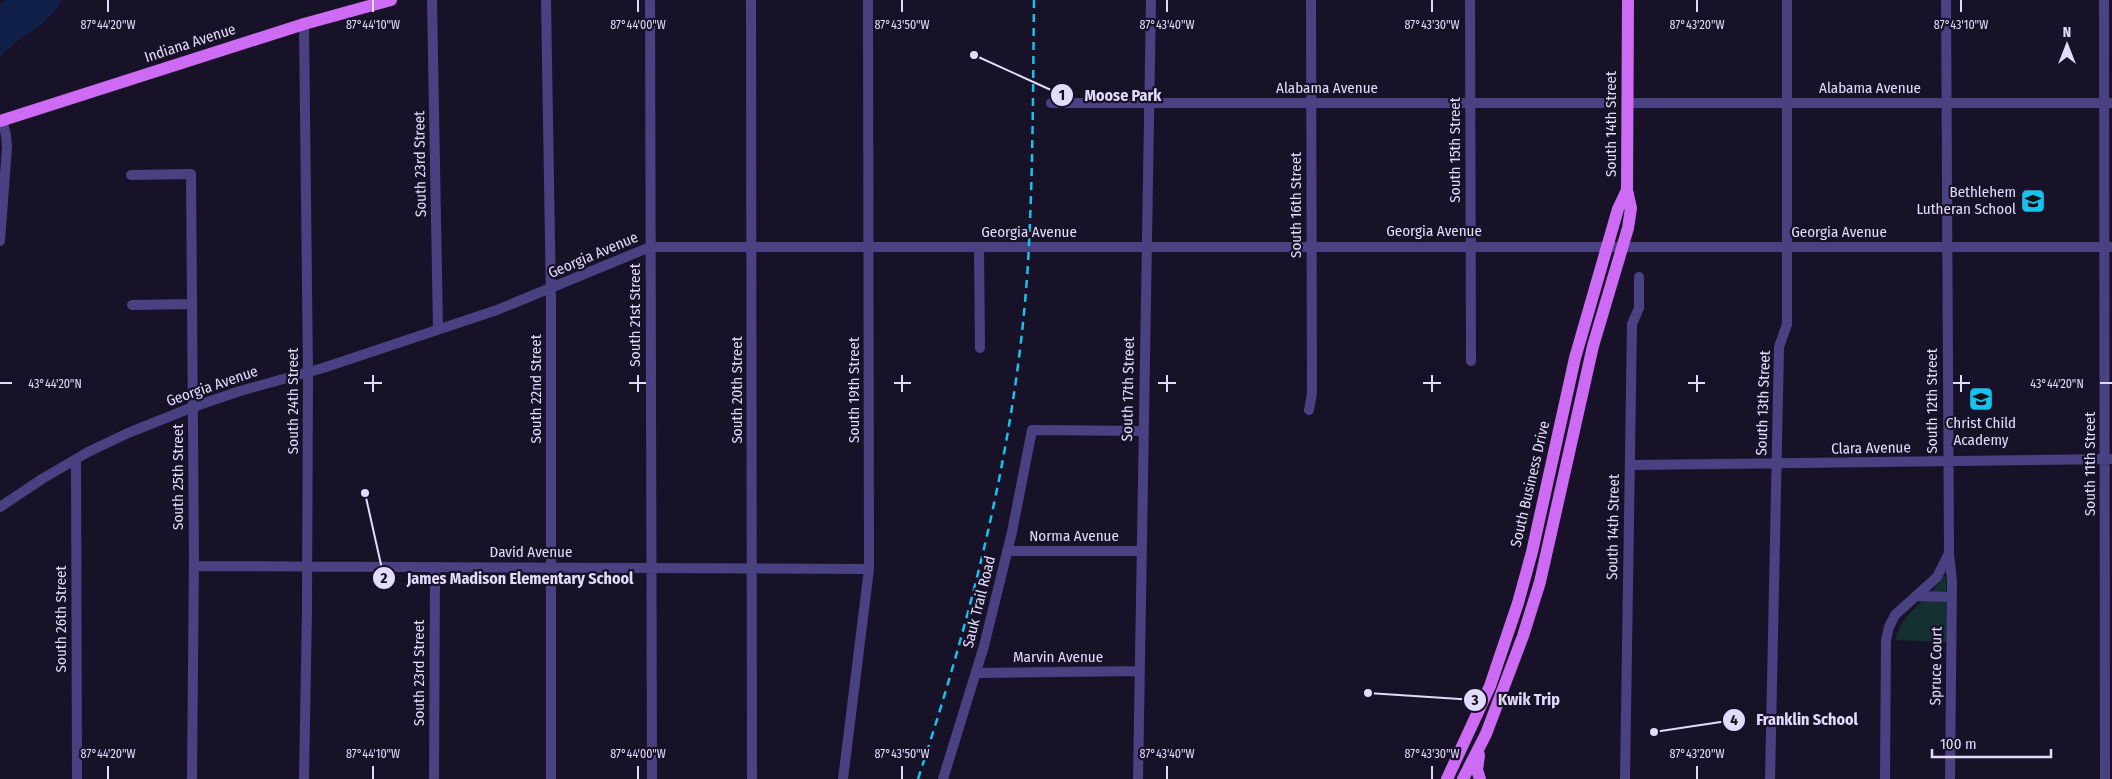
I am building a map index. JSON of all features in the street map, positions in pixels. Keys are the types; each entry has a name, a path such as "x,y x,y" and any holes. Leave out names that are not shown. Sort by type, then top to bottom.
{"main road":[{"name":"Indiana Avenue","path":"1,121 304,24 391,0"},
{"name":"South 14th Street","path":"1622,247 1631,208 1627,190 1628,0"},
{"name":"South Business Drive","path":"1447,779 1490,686 1518,603 1532,552 1575,358 1618,209 1627,190"},
{"name":"South Business Drive","path":"1463,779 1481,743 1523,636 1540,582 1593,346 1622,247"},
{"path":"1480,779 1477,770 1481,743"}],"street":[{"name":"South 23rd Street","path":"432,0 438,328"},
{"name":"South 22nd Street","path":"546,0 551,289 551,779"},
{"name":"South 21st Street","path":"650,0 652,779"},
{"name":"South 20th Street","path":"751,0 752,779"},
{"name":"South 19th Street","path":"843,779 869,569 868,0"},
{"name":"South 17th Street","path":"1138,779 1151,0"},
{"name":"South 16th Street","path":"1310,410 1312,393 1311,0"},
{"name":"South 15th Street","path":"1470,0 1471,361"},
{"name":"South 13th Street","path":"1770,779 1775,464 1779,347 1787,324 1787,0"},
{"name":"South 12th Street","path":"1885,779 1886,640 1889,627 1895,615 1918,596 1940,572 1948,553 1946,0"},
{"name":"South 11th Street","path":"2104,0 2108,103 2108,459 2104,779"},
{"name":"South 24th Street","path":"304,24 308,372 308,566 304,779"},
{"name":"Alabama Avenue","path":"1628,98 1788,104 2108,103"},
{"name":"Alabama Avenue","path":"1051,103 1602,103"},
{"path":"0,241 7,138 1,121"},
{"name":"South 25th Street","path":"130,175 191,174 194,566 192,779"},
{"name":"Georgia Avenue","path":"0,507 76,459 128,433 193,407 229,394 308,372 497,310 650,247 2108,247"},
{"path":"979,247 980,348"},
{"name":"South 14th Street","path":"1625,779 1632,324 1639,308 1639,277"},
{"path":"132,305 192,304"},
{"name":"Sauk Trail Road","path":"943,779 976,673 1007,551 1032,430 1143,431"},
{"name":"South 26th Street","path":"76,459 77,779"},
{"name":"Clara Avenue","path":"1631,465 2108,459"},
{"name":"Norma Avenue","path":"1007,551 1141,551"},
{"name":"Spruce Court","path":"1948,553 1952,571 1950,779"},
{"name":"David Avenue","path":"194,566 869,569"},
{"name":"South 23rd Street","path":"434,779 435,567"},
{"path":"1918,596 1952,597"},
{"name":"Marvin Avenue","path":"976,673 1139,671"}],"green space":[{"path":"1945,576 1946,578 1947,642 1895,640 1903,622 1942,577"}],"water":[{"path":"5,0 61,0 56,10 40,26 17,41 0,57 0,5"}],"railway":[{"path":"918,779 957,653 974,589 1003,460 1014,394 1028,263 1032,164 1034,0"}],"place":[{"name":"Moose Park","path":"974,55"},
{"name":"Bethlehem Lutheran School","path":"2033,201"},
{"name":"Christ Child Academy","path":"1981,399"},
{"name":"James Madison Elementary School","path":"365,493"},
{"name":"Kwik Trip","path":"1368,693"},
{"name":"Franklin School","path":"1654,732"}]}
